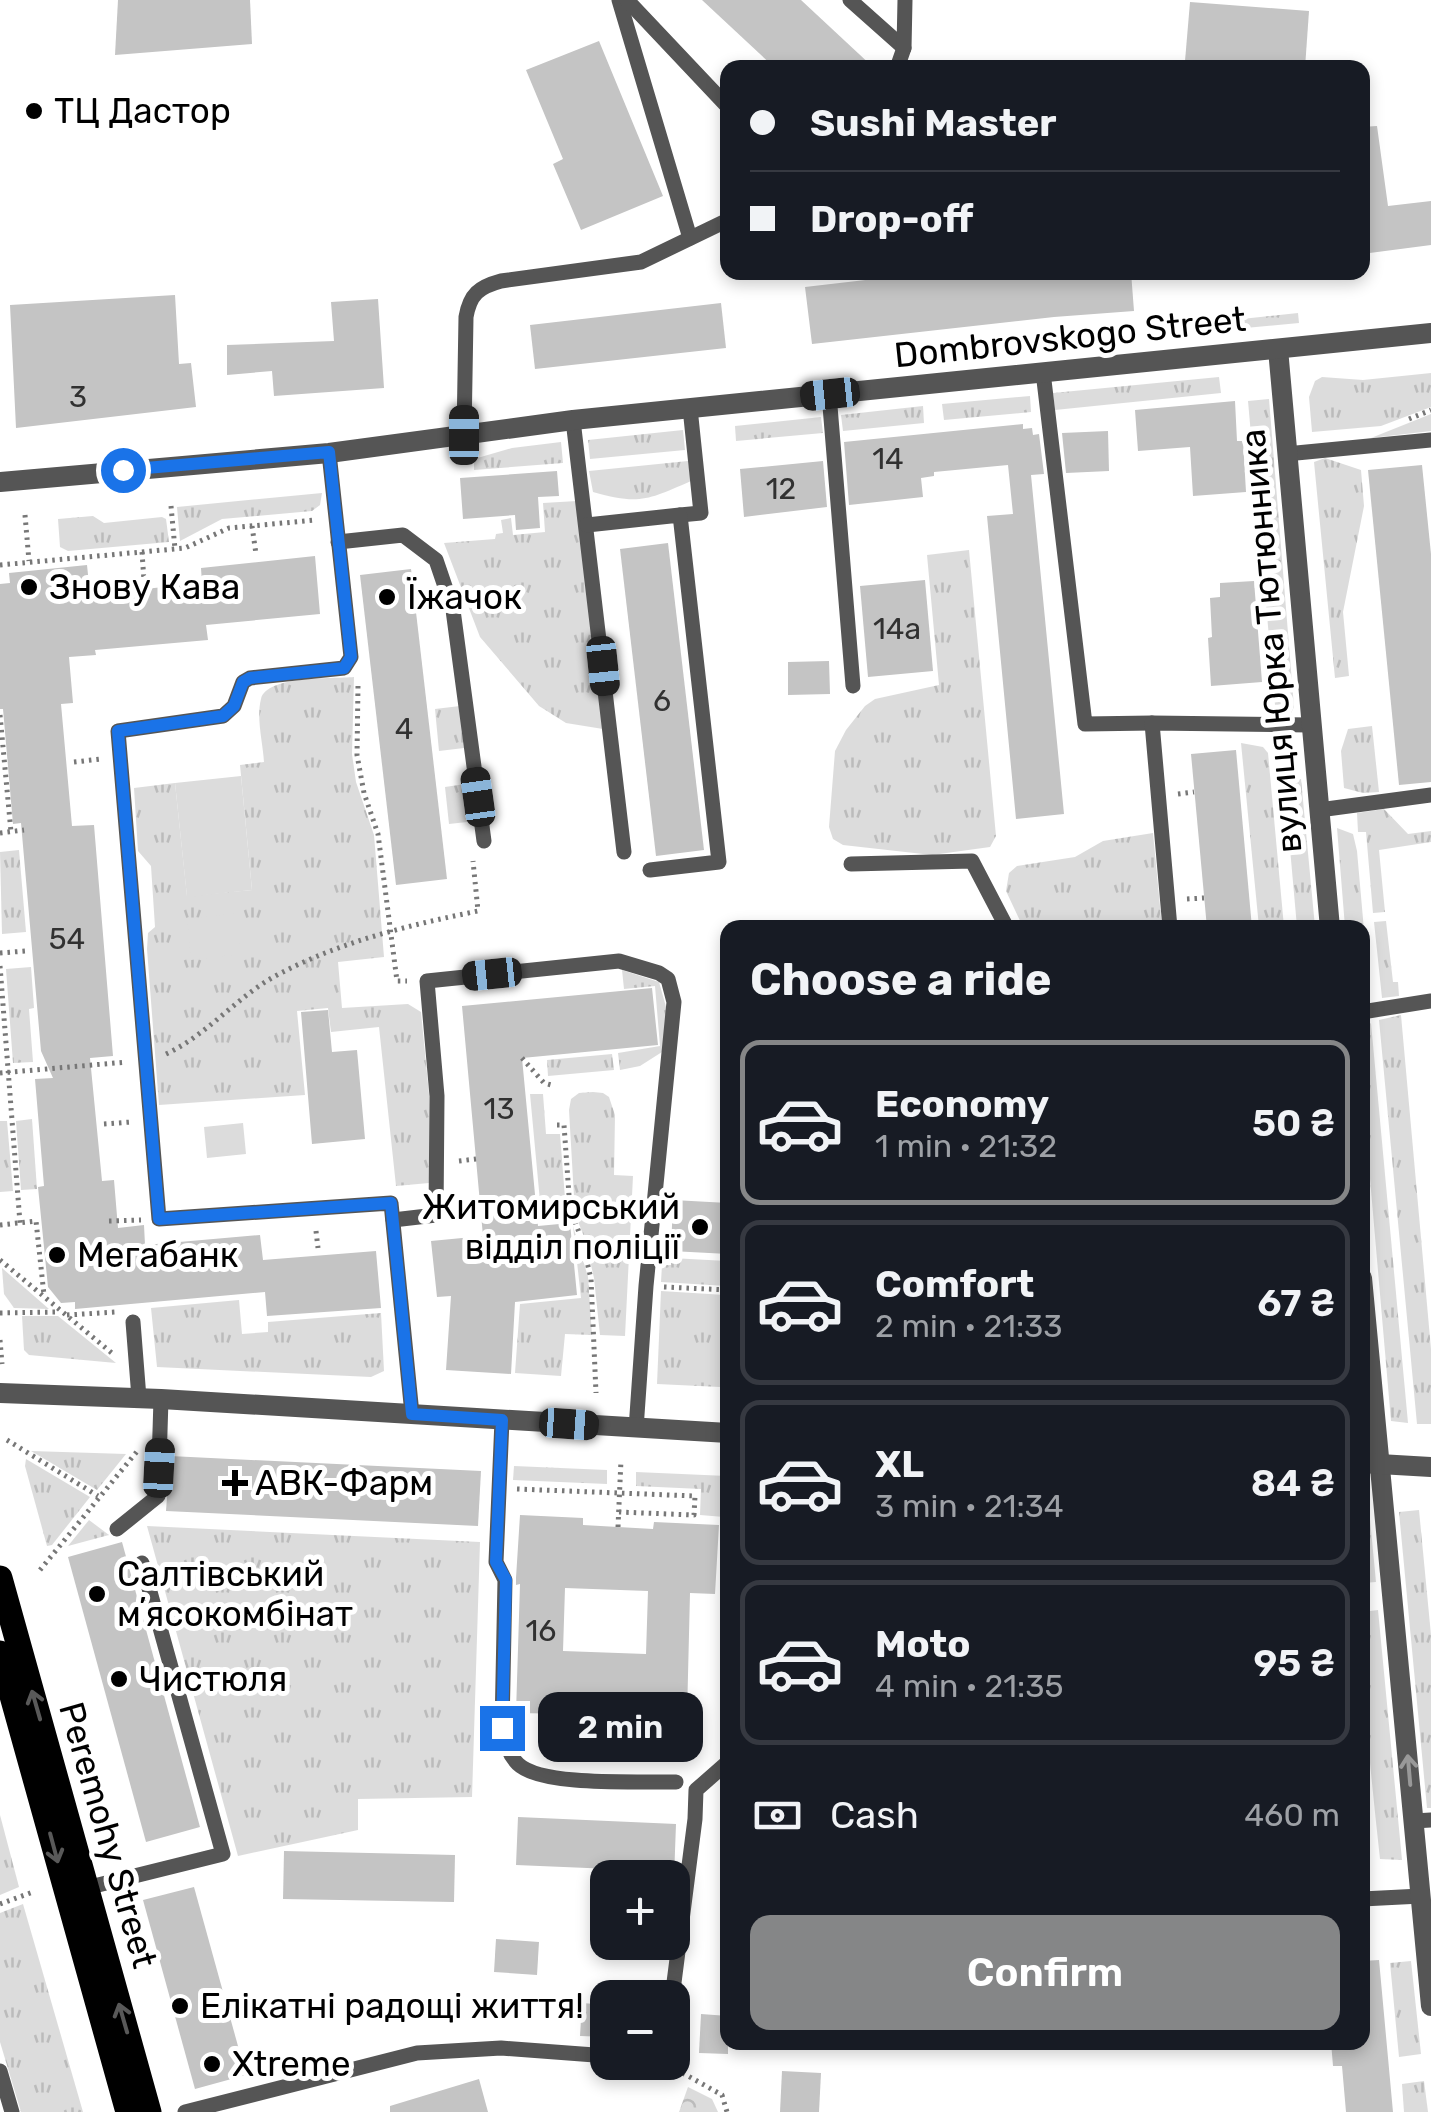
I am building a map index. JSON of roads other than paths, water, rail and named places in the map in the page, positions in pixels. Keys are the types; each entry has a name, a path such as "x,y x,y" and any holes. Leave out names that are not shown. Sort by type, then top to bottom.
{"main road":[{"name":"Peremohy Street","path":"0,1578 149,2112"},
{"name":"Peremohy Street","path":"0,1653 128,2112"}],"street":[{"name":"Dombrovskogo Street","path":"0,482 329,452 572,420 1431,332"},
{"name":"вулиця Юрка Тютюнника","path":"1278,349 1329,920"},
{"path":"0,1393 720,1433"},
{"path":"1431,1467 1371,1464 1422,1821 1421,1896 1431,2006"}],"lane":[{"path":"619,0 690,238"},
{"path":"627,0 720,99"},
{"path":"850,0 904,48"},
{"path":"900,60 904,48 905,0"},
{"path":"464,435 466,316 469,300 481,287 501,280 641,262 720,224"},
{"path":"1043,372 1085,724 1311,724"},
{"path":"830,394 853,686"},
{"path":"587,525 701,513 690,408"},
{"path":"572,420 624,852"},
{"path":"1286,454 1431,440"},
{"path":"329,452 351,657 344,668 250,678 243,682 234,706 223,716 118,731 144,1060 159,1219 391,1203 412,1414"},
{"path":"650,870 720,862 680,515"},
{"path":"338,542 404,535 436,560 453,610 484,841"},
{"path":"1152,723 1169,920"},
{"path":"1319,810 1431,795"},
{"path":"851,864 972,860 1003,920"},
{"path":"393,1220 436,1215 437,1096 427,981 620,961 659,972 668,979 674,1002 636,1429"},
{"path":"1370,1011 1431,1001"},
{"path":"130,1317 138,1398"},
{"path":"117,1529 158,1496 161,1399"},
{"path":"502,1420 496,1562 506,1580 502,1728 507,1748 518,1764 534,1774 676,1782"},
{"path":"86,1888 222,1854 142,1563"},
{"path":"674,1980 696,1790 720,1769"},
{"path":"1370,1899 1421,1896"},
{"path":"185,2112 417,2053 501,2048 590,2055"},
{"path":"0,2071 12,2112"}],"place":[{"name":"ТЦ Дастор","path":"34,111"},
{"name":"Знову Кава","path":"29,587"},
{"name":"Їжачок","path":"387,597"},
{"name":"Житомирський відділ поліції","path":"700,1227"},
{"name":"Мегабанк","path":"57,1255"},
{"name":"АВК-Фарм","path":"235,1483"},
{"name":"Салтівський мʼясокомбінат","path":"97,1594"},
{"name":"Чистюля","path":"119,1679"},
{"name":"Елікатні радощі життя!","path":"180,2006"},
{"name":"Xtreme","path":"212,2064"}]}
